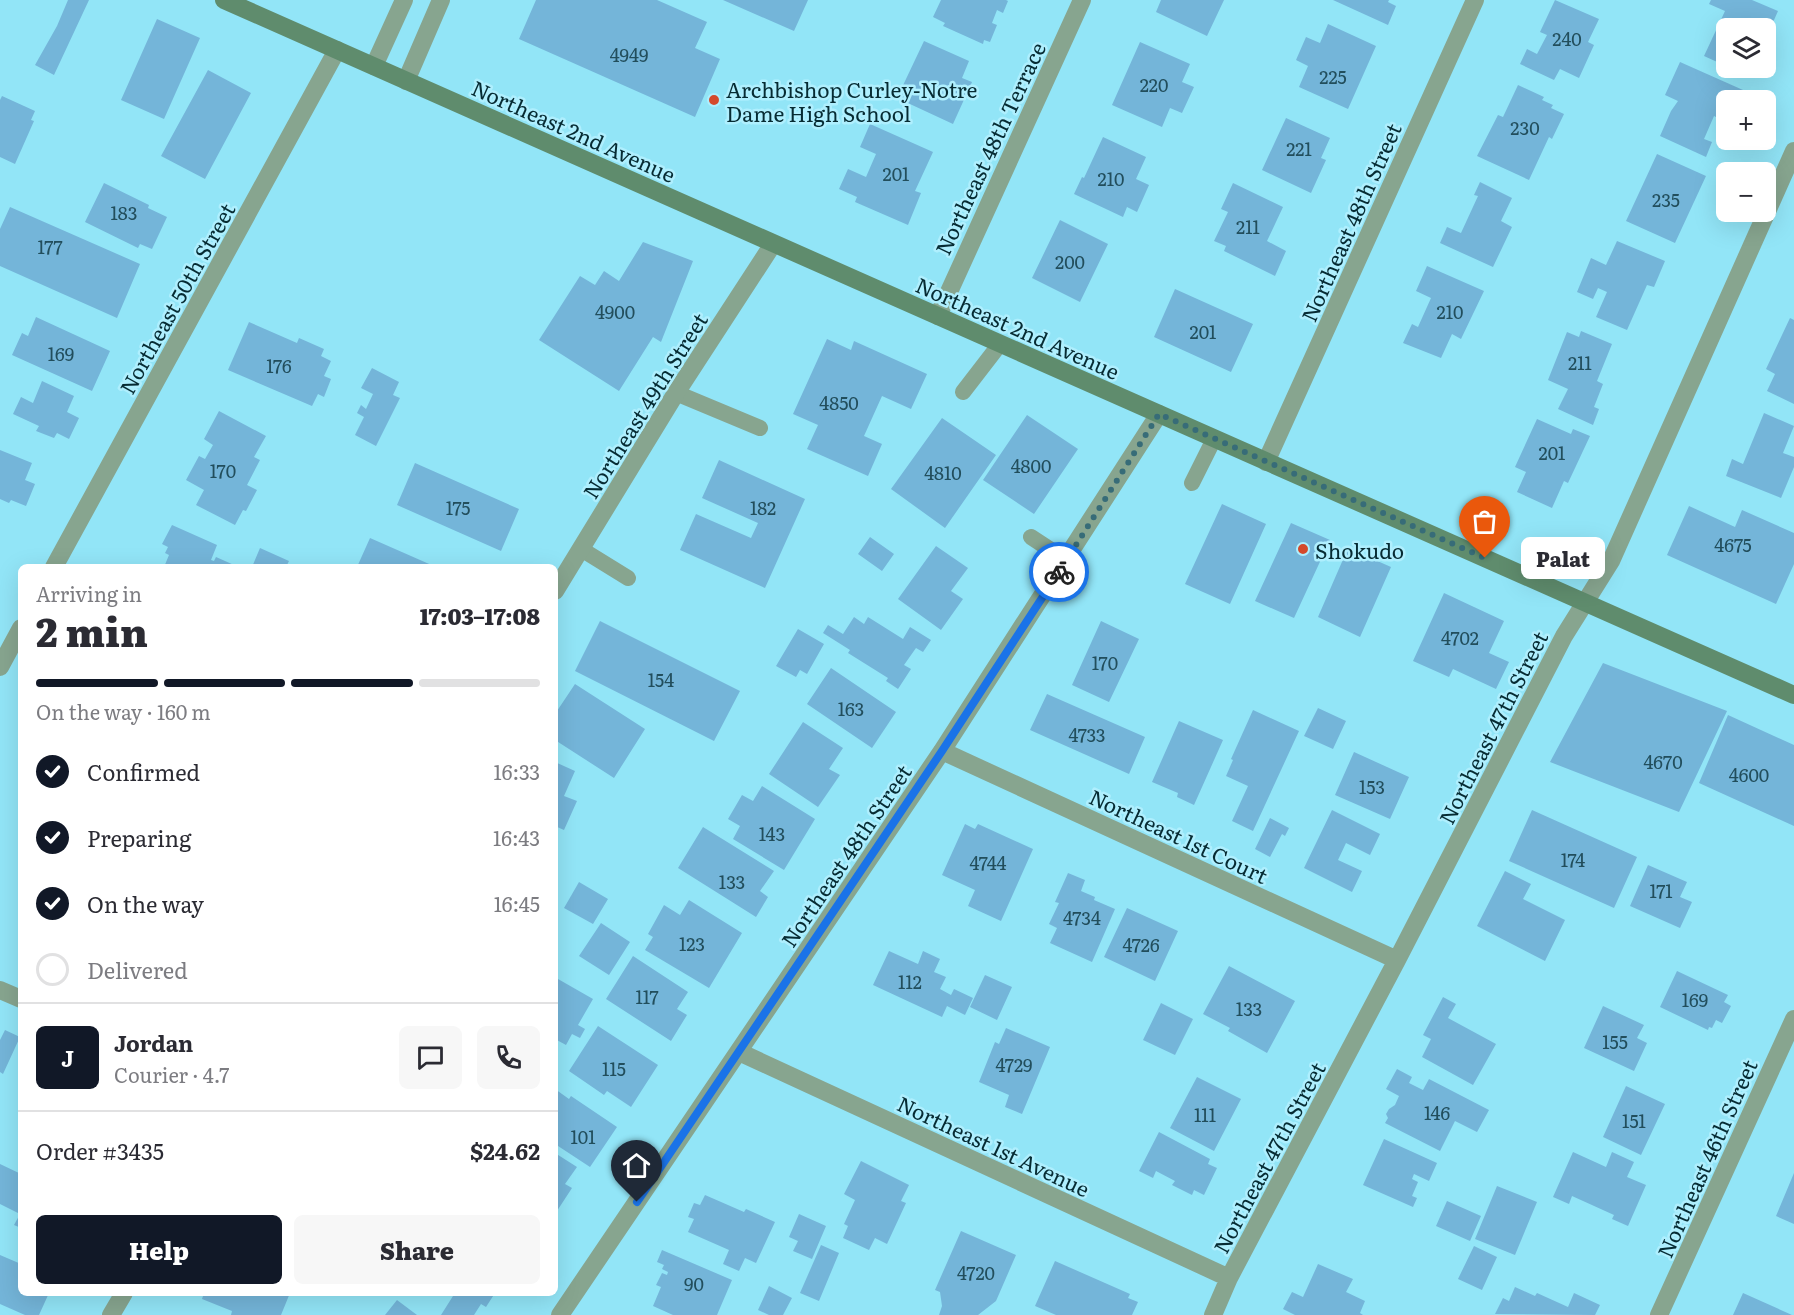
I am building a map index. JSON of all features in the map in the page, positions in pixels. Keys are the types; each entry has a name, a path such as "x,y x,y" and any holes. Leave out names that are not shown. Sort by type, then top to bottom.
{"main road":[{"name":"Northeast 2nd Avenue","path":"224,0 1794,695"}],"street":[{"path":"374,66 404,0"},
{"path":"406,81 441,0"},
{"name":"Northeast 48th Terrace","path":"938,316 1082,0"},
{"name":"Northeast 48th Street","path":"1266,462 1475,0"},
{"name":"Northeast 50th Street","path":"56,564 337,50"},
{"name":"Northeast 47th Street","path":"1213,1315 1229,1278 1397,960 1564,636 1611,561 1794,151"},
{"name":"Northeast 49th Street","path":"558,586 676,393 773,244"},
{"name":"Northeast 48th Street","path":"560,1315 942,751 1159,414"},
{"path":"0,667 18,634"},
{"name":"Northeast 1st Court","path":"942,751 1397,960"},
{"path":"0,990 18,998"},
{"name":"Northeast 46th Street","path":"1659,1315 1794,1019"},
{"name":"Northeast 1st Avenue","path":"739,1052 1229,1278"},
{"path":"111,1315 122,1296"}],"lane":[{"path":"963,392 1000,344"},
{"path":"676,393 760,428"},
{"path":"1192,483 1214,439"},
{"path":"1031,537 1066,560"},
{"path":"581,549 628,578"}],"building":[{"path":"68,0 89,0 54,75 35,65 57,26"},
{"path":"536,0 657,0 707,22 695,48 720,59 695,117 519,39"},
{"path":"723,0 808,0 794,31"},
{"path":"941,0 1008,1 1003,13 997,10 992,23 997,25 990,42 984,40 983,44 943,26 945,23 933,17"},
{"path":"1161,0 1224,0 1207,36 1156,12"},
{"path":"1333,0 1389,0 1388,2 1396,6 1388,25"},
{"path":"1555,0 1599,19 1588,42 1594,45 1579,78 1560,69 1554,80 1520,64 1527,49 1537,54 1547,35 1540,32"},
{"path":"1711,0 1752,0 1778,11 1775,18 1722,18 1725,11 1709,4"},
{"path":"157,19 200,38 164,119 121,100"},
{"path":"1328,24 1376,46 1348,109 1299,87 1308,66 1296,60 1306,37 1320,43"},
{"path":"1716,30 1716,61 1704,56"},
{"path":"924,41 969,61 962,78 972,82 953,124 897,98"},
{"path":"1140,42 1190,64 1182,82 1194,87 1182,113 1170,108 1162,127 1112,105"},
{"path":"1680,62 1743,90 1716,90 1716,117 1714,116 1704,139 1712,142 1706,157 1660,136 1678,101 1665,95"},
{"path":"208,70 251,93 205,179 161,156"},
{"path":"1518,85 1544,97 1542,100 1553,105 1551,108 1564,114 1552,139 1549,137 1529,180 1477,156 1498,115 1503,117"},
{"path":"2,96 35,111 31,120 34,121 15,164 0,157 0,100"},
{"path":"1286,118 1330,138 1321,158 1326,160 1311,193 1262,170"},
{"path":"870,124 933,152 915,191 921,193 908,225 855,202 857,197 839,189 848,169 866,177 876,154 860,147"},
{"path":"1103,137 1146,157 1136,179 1149,185 1137,212 1127,207 1123,217 1074,194"},
{"path":"1657,154 1706,176 1675,243 1626,221"},
{"path":"1480,182 1512,198 1501,221 1512,227 1493,267 1440,243 1447,227 1461,233 1478,196 1474,195"},
{"path":"104,183 149,205 148,208 167,217 152,249 140,244 138,248 85,222"},
{"path":"1233,183 1283,207 1267,241 1286,251 1275,276 1224,251 1226,246 1214,241 1228,212 1221,209"},
{"path":"10,207 140,264 117,318 0,266 0,229"},
{"path":"1060,220 1108,244 1080,302 1032,278"},
{"path":"1617,241 1665,261 1654,287 1647,285 1627,330 1596,317 1607,292 1598,288 1593,299 1577,292 1591,258 1606,265"},
{"path":"643,242 693,261 661,342 653,337 619,391 539,340 580,276 595,285 604,271 619,281"},
{"path":"1427,266 1484,291 1461,339 1452,334 1441,358 1403,343 1412,324 1418,327 1431,298 1416,291"},
{"path":"1175,289 1253,324 1231,372 1154,337"},
{"path":"36,317 110,351 92,391 12,355 22,333 28,336"},
{"path":"1790,318 1794,320 1794,404 1767,391 1775,374 1766,369"},
{"path":"249,322 297,343 299,338 324,349 321,356 331,361 324,376 331,379 324,397 318,394 312,406 228,370"},
{"path":"1581,331 1612,344 1597,381 1603,384 1594,407 1599,409 1593,425 1558,409 1568,389 1548,380 1567,332 1579,337"},
{"path":"827,339 851,350 854,341 927,374 911,409 882,396 864,436 882,444 868,476 807,449 818,425 793,414"},
{"path":"372,368 399,382 393,395 400,398 376,446 355,435 364,417 357,413 361,405 366,409 373,394 361,388"},
{"path":"42,381 74,396 67,412 79,418 69,439 57,433 54,438 36,431 39,426 13,414 21,397 33,403"},
{"path":"219,411 266,436 254,457 260,460 247,485 257,490 246,511 243,510 235,525 196,505 204,490 186,480 199,456 205,459 213,445 204,439"},
{"path":"1764,413 1794,426 1783,453 1794,457 1794,467 1781,498 1726,476 1732,459 1743,464"},
{"path":"1027,415 1078,449 1034,514 983,480"},
{"path":"942,418 996,455 945,528 891,489"},
{"path":"1537,419 1571,434 1573,429 1590,436 1568,483 1564,481 1552,508 1517,492 1526,472 1515,467"},
{"path":"0,450 32,463 25,480 35,484 26,506 11,500 9,503 0,499"},
{"path":"719,460 805,499 765,588 680,550 696,514 751,538 758,523 702,498"},
{"path":"415,463 519,509 501,551 397,505"},
{"path":"1222,504 1266,524 1230,604 1185,584"},
{"path":"1689,506 1735,527 1742,510 1794,533 1794,564 1776,604 1667,555"},
{"path":"1291,523 1330,540 1294,618 1255,601"},
{"path":"172,525 217,545 211,560 214,561 216,557 232,564 165,564 169,555 165,553 168,547 162,544"},
{"path":"870,537 894,554 882,571 858,554"},
{"path":"370,538 429,564 358,564"},
{"path":"936,546 968,568 951,591 963,599 941,630 898,599"},
{"path":"260,548 289,561 288,564 253,564"},
{"path":"1348,548 1391,567 1360,637 1318,617"},
{"path":"1444,593 1504,621 1489,653 1509,662 1496,689 1453,669 1449,677 1413,661"},
{"path":"854,617 864,624 868,617 903,639 910,627 931,640 923,652 916,648 904,665 911,669 898,689 886,681 888,678 848,653 850,650 823,633 828,625 843,634"},
{"path":"600,621 740,691 714,741 575,671"},
{"path":"1101,621 1139,639 1109,702 1072,685"},
{"path":"798,629 824,644 807,674 800,670 796,677 776,666"},
{"path":"1603,663 1727,711 1679,812 1550,762"},
{"path":"831,668 896,712 872,748 807,704"},
{"path":"575,684 645,729 614,778 558,742 558,710"},
{"path":"1047,694 1145,737 1129,774 1030,730"},
{"path":"1318,708 1346,721 1333,749 1304,736"},
{"path":"1253,710 1299,731 1253,831 1232,821 1248,786 1226,776 1233,760 1231,759"},
{"path":"1728,715 1794,745 1794,826 1699,783"},
{"path":"1179,721 1223,740 1194,805 1177,797 1178,793 1152,782"},
{"path":"803,722 843,748 829,769 840,775 818,807 769,774"},
{"path":"1354,752 1409,777 1390,819 1335,795"},
{"path":"558,763 575,771 564,796 577,801 564,830 558,827"},
{"path":"762,786 815,819 784,870 733,839 740,826 728,819 742,795 753,801"},
{"path":"1332,810 1380,834 1370,855 1346,843 1338,860 1362,871 1352,892 1304,868"},
{"path":"1532,810 1637,857 1614,908 1509,861"},
{"path":"1270,818 1289,828 1285,836 1282,834 1270,857 1255,849"},
{"path":"965,824 975,829 978,824 1033,849 1001,921 968,906 975,890 942,875"},
{"path":"703,827 774,871 760,891 768,897 756,917 678,868"},
{"path":"1648,865 1687,882 1680,897 1692,902 1680,928 1630,906"},
{"path":"1505,871 1531,884 1523,899 1565,920 1545,961 1477,926"},
{"path":"1068,873 1085,880 1081,891 1095,897 1094,900 1115,909 1092,962 1050,943 1057,928 1049,924 1059,903 1055,902"},
{"path":"579,882 608,899 593,924 564,908"},
{"path":"689,900 742,933 709,988 645,950 653,937 648,934 664,905 680,915"},
{"path":"1127,908 1178,931 1155,981 1104,957"},
{"path":"601,923 630,942 609,975 579,956"},
{"path":"889,951 918,964 923,951 940,959 934,972 946,977 940,989 951,995 954,989 973,998 965,1015 947,1006 942,1017 873,985"},
{"path":"633,956 688,992 677,1009 687,1015 671,1041 606,999"},
{"path":"1229,966 1295,1001 1267,1053 1228,1031 1230,1028 1203,1014"},
{"path":"1677,971 1728,995 1724,1002 1731,1006 1722,1023 1716,1020 1712,1028 1709,1027 1708,1030 1660,1007"},
{"path":"985,975 1012,987 997,1020 970,1007"},
{"path":"558,979 593,999 578,1025 585,1029 580,1038 572,1034 566,1045 558,1041"},
{"path":"1443,997 1456,1004 1448,1018 1496,1044 1473,1085 1422,1057 1431,1039 1423,1035"},
{"path":"1161,1003 1193,1019 1175,1055 1143,1040"},
{"path":"1603,1006 1644,1025 1637,1038 1647,1043 1634,1071 1584,1048"},
{"path":"598,1026 658,1065 631,1107 607,1091 604,1095 569,1071"},
{"path":"1006,1028 1050,1047 1022,1114 1005,1107 1009,1095 979,1082 995,1042 999,1044"},
{"path":"5,1030 18,1036 18,1041 3,1074 0,1072 0,1040"},
{"path":"1397,1069 1412,1077 1409,1083 1423,1090 1429,1079 1489,1110 1477,1132 1455,1121 1440,1151 1385,1123 1388,1118 1386,1114 1395,1105 1399,1096 1386,1089"},
{"path":"1197,1077 1241,1099 1214,1151 1170,1128"},
{"path":"1626,1086 1665,1104 1641,1155 1603,1137"},
{"path":"558,1091 569,1099 571,1096 617,1127 590,1167 558,1146"},
{"path":"1159,1132 1210,1159 1208,1164 1217,1168 1204,1195 1194,1190 1192,1195 1172,1185 1175,1181 1156,1171 1153,1178 1139,1171"},
{"path":"1384,1139 1437,1163 1429,1181 1414,1174 1412,1179 1418,1182 1412,1196 1417,1198 1413,1207 1363,1185"},
{"path":"1573,1152 1606,1167 1612,1152 1634,1162 1627,1177 1646,1185 1628,1226 1612,1219 1614,1215 1572,1196 1569,1204 1553,1197"},
{"path":"558,1155 577,1167 565,1184 572,1188 558,1209"},
{"path":"861,1161 909,1185 901,1201 906,1203 887,1244 875,1238 869,1250 843,1238 848,1226 844,1224 855,1200 844,1194"},
{"path":"0,1164 18,1173 18,1213 0,1204"},
{"path":"1794,1173 1794,1224 1776,1216"},
{"path":"1497,1186 1537,1202 1515,1255 1475,1239"},
{"path":"705,1195 744,1212 746,1209 775,1222 756,1263 745,1258 739,1271 723,1264 729,1250 688,1232 694,1219 688,1217 694,1203 700,1205"},
{"path":"1447,1201 1481,1216 1470,1241 1436,1226"},
{"path":"799,1214 826,1226 812,1259 793,1251 798,1241 789,1237"},
{"path":"961,1231 1016,1255 996,1301 978,1315 939,1315 942,1306 940,1292 935,1290"},
{"path":"821,1245 839,1253 819,1301 800,1293"},
{"path":"1474,1246 1497,1257 1482,1290 1458,1279"},
{"path":"662,1250 732,1280 717,1315 673,1315 653,1306 661,1287 656,1285 662,1273 667,1275 668,1272 662,1269 664,1265 657,1262"},
{"path":"0,1255 18,1263 18,1296 48,1296 39,1315 25,1315 0,1304"},
{"path":"1055,1261 1130,1294 1128,1298 1138,1302 1132,1315 1056,1315 1035,1306"},
{"path":"1318,1264 1353,1279 1346,1292 1365,1301 1360,1313 1363,1315 1295,1315 1283,1309 1292,1292 1303,1297"},
{"path":"769,1286 792,1298 783,1315 769,1315 758,1310"},
{"path":"1515,1287 1535,1296 1537,1293 1568,1307 1574,1293 1600,1305 1595,1315 1495,1314 1503,1298 1509,1301"},
{"path":"1743,1293 1792,1315 1733,1315"},
{"path":"203,1296 289,1296 281,1315 231,1315 232,1311 202,1299"},
{"path":"453,1296 493,1296 486,1307 481,1304 474,1315 441,1315"},
{"path":"397,1300 417,1315 385,1315"}],"way so far":[{"path":"1059,572 1159,414 1485,558"}],"place":[{"name":"Archbishop Curley-Notre Dame High School","path":"714,100"},
{"name":"Shokudo","path":"1303,549"},
{"name":"Palat","path":"1485,558"}],"route":[{"path":"637,1202 942,751 1059,572"}]}
